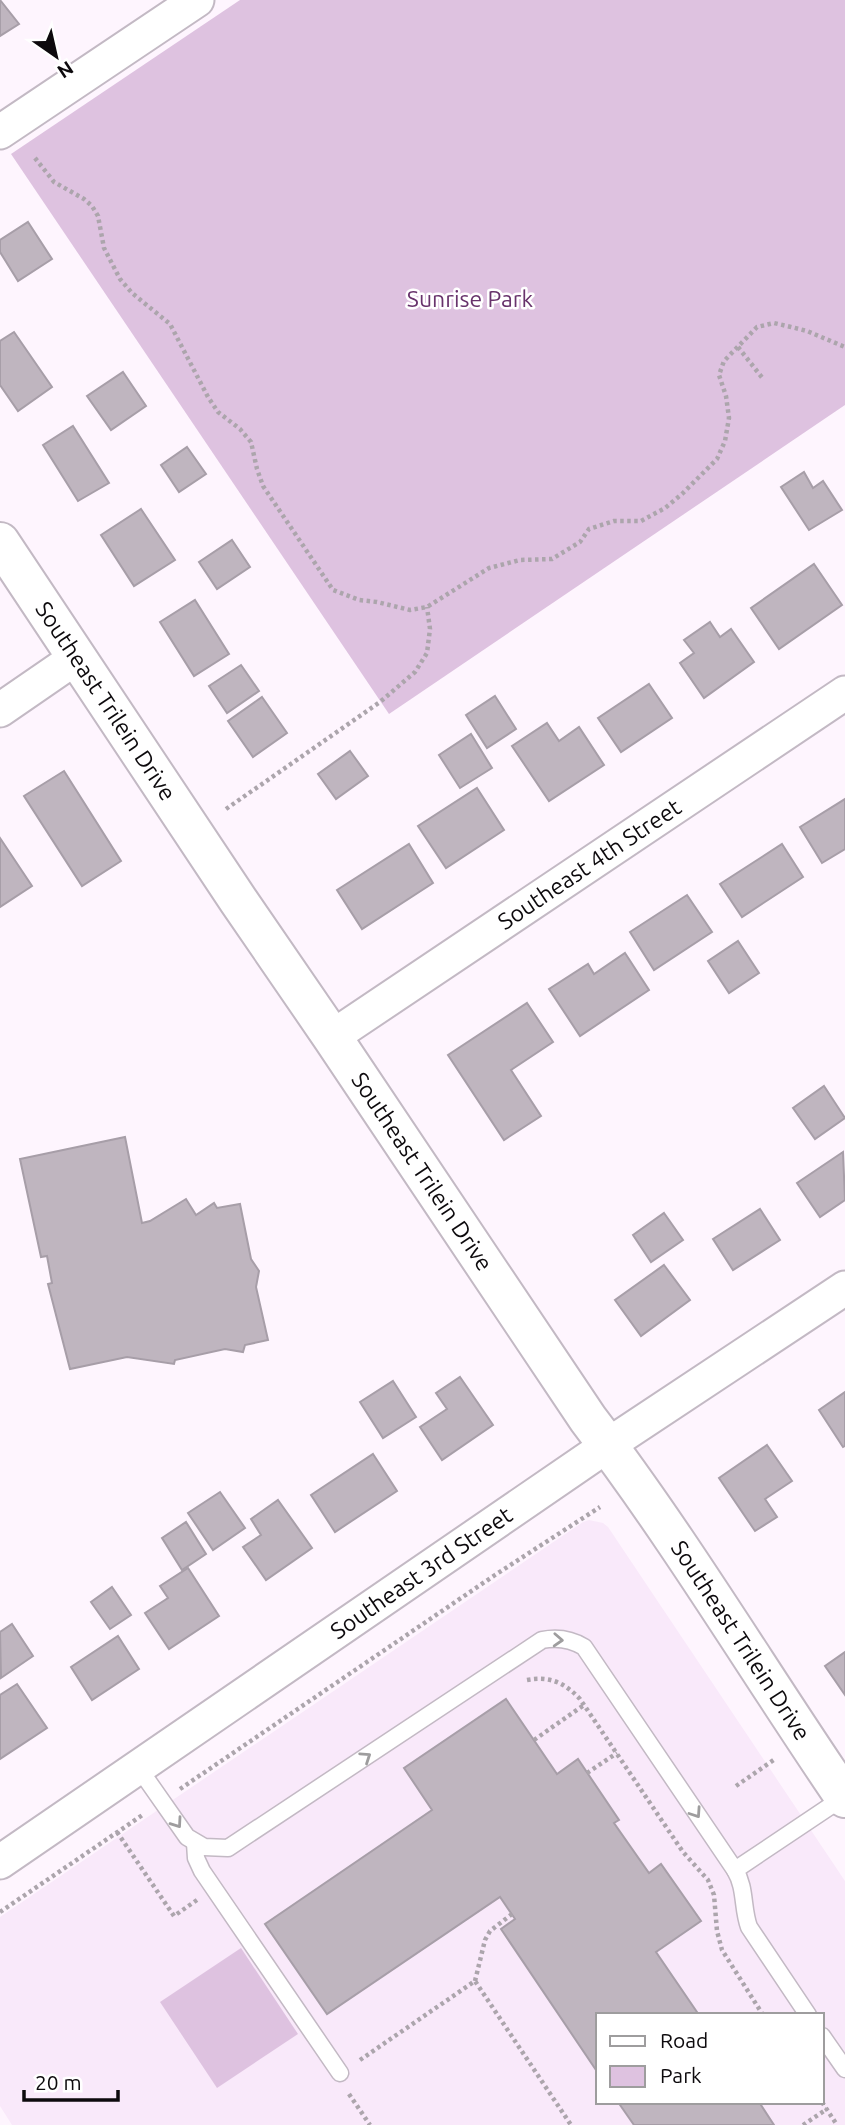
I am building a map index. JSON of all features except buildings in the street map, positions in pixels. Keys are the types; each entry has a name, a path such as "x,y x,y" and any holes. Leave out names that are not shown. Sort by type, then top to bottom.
{"street":[{"path":"0,132 197,0"},
{"name":"Southeast Trilein Drive","path":"0,542 588,1419 714,1597 845,1797"},
{"path":"0,710 77,657"},
{"name":"Southeast 4th Street","path":"332,1037 845,693"},
{"name":"Southeast 3rd Street","path":"0,1861 608,1445 845,1288"}],"lane":[{"path":"138,1767 187,1837 204,1847 220,1850 237,1844 542,1640 551,1638 574,1641 584,1647 735,1870 740,1880 744,1915 749,1927 807,2013"},
{"path":"735,1870 845,1797"},
{"path":"195,1843 196,1858 214,1889 341,2073"},
{"path":"824,2039 845,2069"}],"path":[{"path":"35,158 54,182 84,198 92,206 104,248 120,279 132,293 170,324 218,412 240,429 251,442 263,486 333,590 359,600 410,610 427,607 489,568 520,559 552,559 580,542 589,529 614,521 642,521 682,494 717,459 725,441 729,418 719,375 724,361 757,327 774,323 807,331 845,347"},
{"path":"737,347 764,380"},
{"path":"226,809 380,702 415,672 427,653 430,629 427,607"},
{"path":"0,1912 495,1575 600,1507"},
{"path":"519,1683 534,1678 552,1679 569,1688 584,1705 683,1852 708,1880 714,1895 717,1931 722,1950 762,2013"},
{"path":"534,1740 584,1705"},
{"path":"587,1773 617,1753"},
{"path":"736,1786 775,1759"},
{"path":"117,1832 174,1916 214,1889"},
{"path":"370,2125 336,2076 475,1981 485,1940 490,1931 512,1914"},
{"path":"475,1981 571,2125"},
{"path":"823,2104 837,2125"},
{"path":"803,2125 827,2109"}],"shaded area":[{"path":"589,1520 603,1523 845,1881 845,2125 12,2125 0,2106 0,1917 583,1522"}],"green space":[{"name":"Sunrise Park","path":"240,0 845,0 845,405 389,714 11,154"},
{"path":"241,1948 298,2034 217,2088 160,2002"}]}
